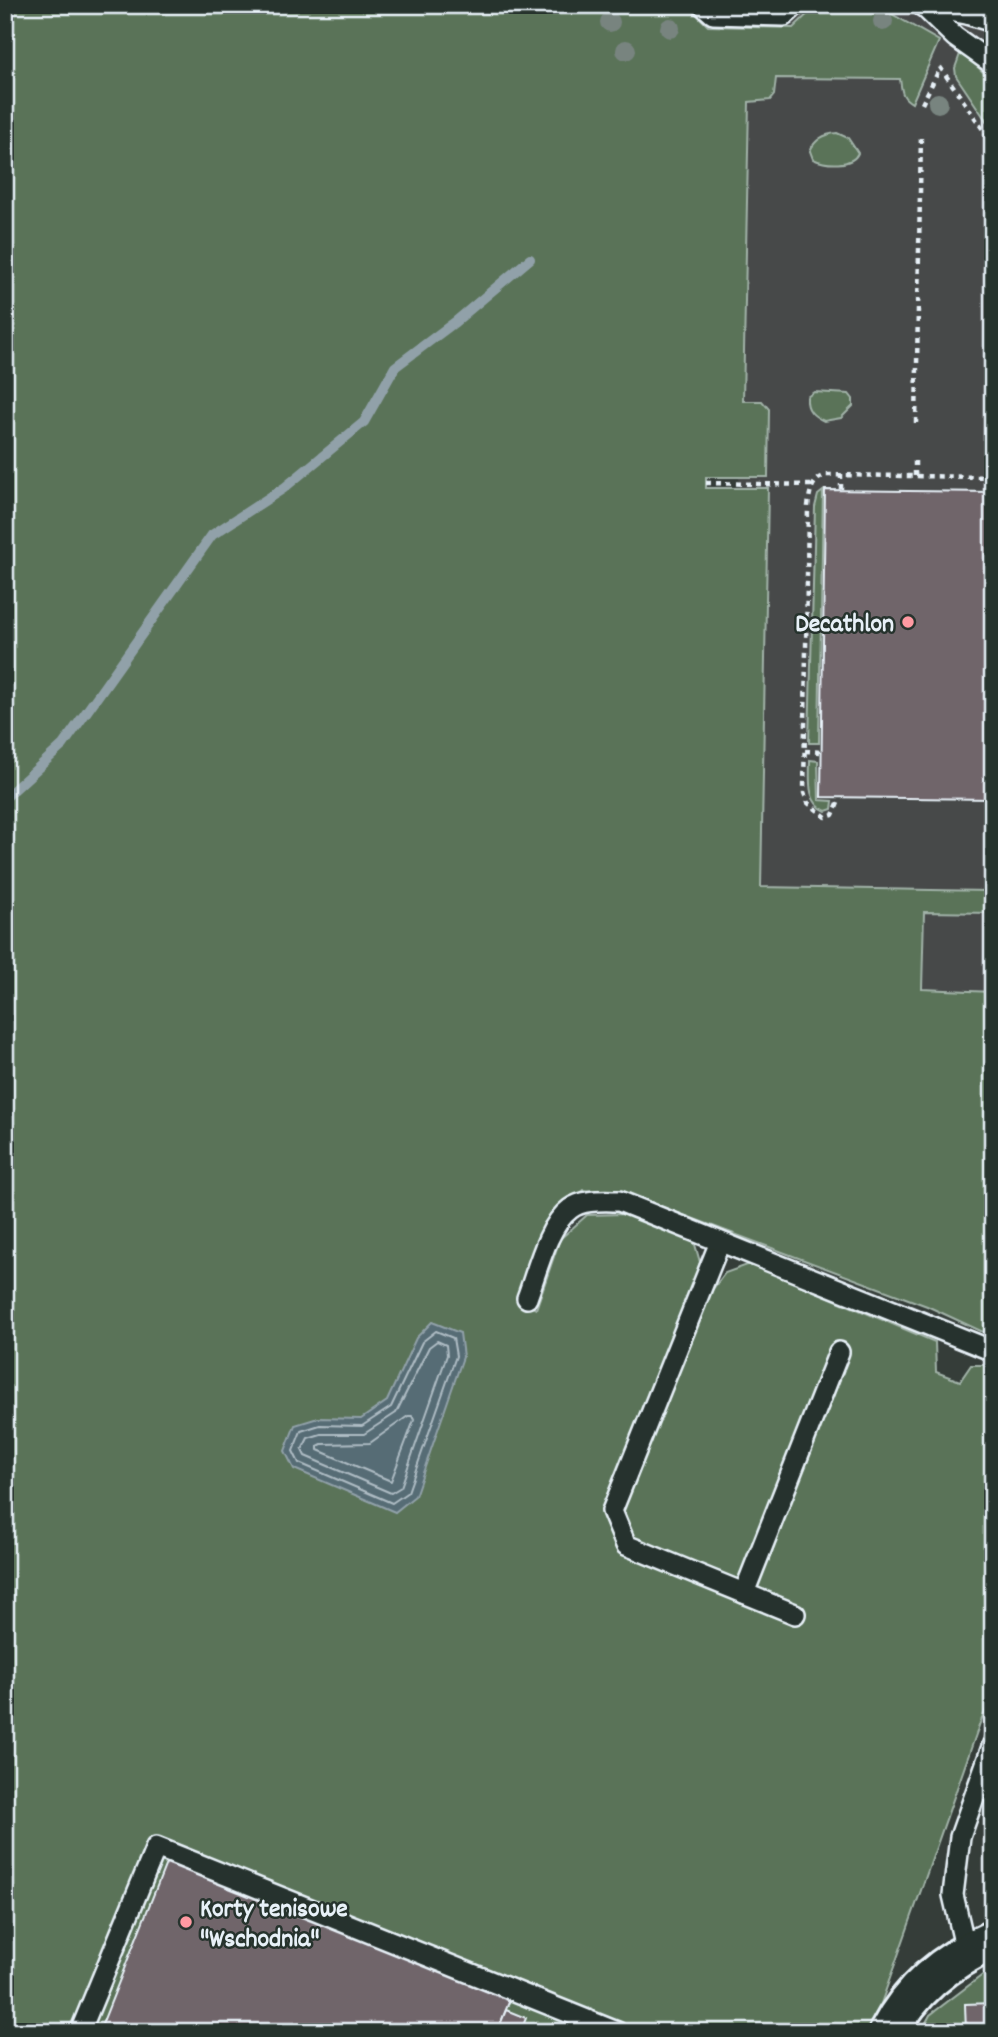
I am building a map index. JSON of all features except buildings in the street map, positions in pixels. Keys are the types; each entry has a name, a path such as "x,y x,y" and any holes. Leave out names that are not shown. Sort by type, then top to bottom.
{"street":[{"path":"889,2032 921,1986 979,1946"}],"lane":[{"path":"704,5 713,14 784,16 796,5"},
{"path":"922,6 993,22"},
{"path":"922,6 955,37 993,64"},
{"path":"527,1298 553,1229 571,1208 593,1201 619,1201 993,1351"},
{"path":"720,1242 612,1511 626,1545 795,1614"},
{"path":"744,1593 839,1352"},
{"path":"979,1946 953,1895 960,1837 993,1744"},
{"path":"80,2032 156,1847 617,2032"}],"path":[{"path":"922,104 945,58"},
{"path":"940,67 993,144"},
{"path":"916,423 921,135"},
{"path":"915,461 915,476"},
{"path":"841,474 841,491"},
{"path":"838,803 833,815 826,817 808,803 804,793 808,506 812,485 819,477 841,474 993,477"},
{"path":"706,483 812,485"},
{"path":"804,751 822,752"}],"shaded area":[{"path":"480,5 993,5 993,992 922,990 924,912 728,908 749,102"}],"green space":[{"path":"5,5 687,5 708,26 793,28 817,5 876,5 939,41 912,103 904,96 900,79 776,78 774,95 770,100 749,102 743,401 762,401 769,409 768,477 706,477 706,488 768,488 761,887 988,891 989,870 993,867 993,913 924,912 922,989 993,992 993,1333 983,1332 927,1306 638,1198 584,1190 548,1219 517,1299 536,1309 560,1239 587,1215 623,1214 666,1227 694,1241 700,1262 692,1288 709,1294 725,1273 750,1264 935,1342 936,1372 960,1381 971,1365 993,1365 993,1694 980,1723 871,2032 5,2032"},
{"path":"960,54 981,70 991,85 993,131 956,76 955,68"},
{"path":"837,133 848,138 858,153 855,158 838,164 813,159 810,151 814,143 824,136"},
{"path":"814,392 849,394 853,399 853,406 841,418 824,421 809,409 807,397"},
{"path":"823,491 819,743 809,743 815,507 818,495"},
{"path":"810,760 818,761 819,800 833,801 832,809 826,811 812,796"},
{"path":"993,1967 993,2032 921,2032 930,2015"}],"water":[{"path":"432,1322 460,1333 463,1357 415,1496 395,1512 294,1469 285,1451 295,1425 318,1418 361,1419 387,1401 416,1338"}],"waterway":[{"path":"5,798 63,745 212,535 284,488 364,422 395,367 455,322 530,259"}],"place":[{"name":"Decathlon","path":"908,622"},
{"name":"Korty tenisowe \"Wschodnia\"","path":"186,1922"}]}
